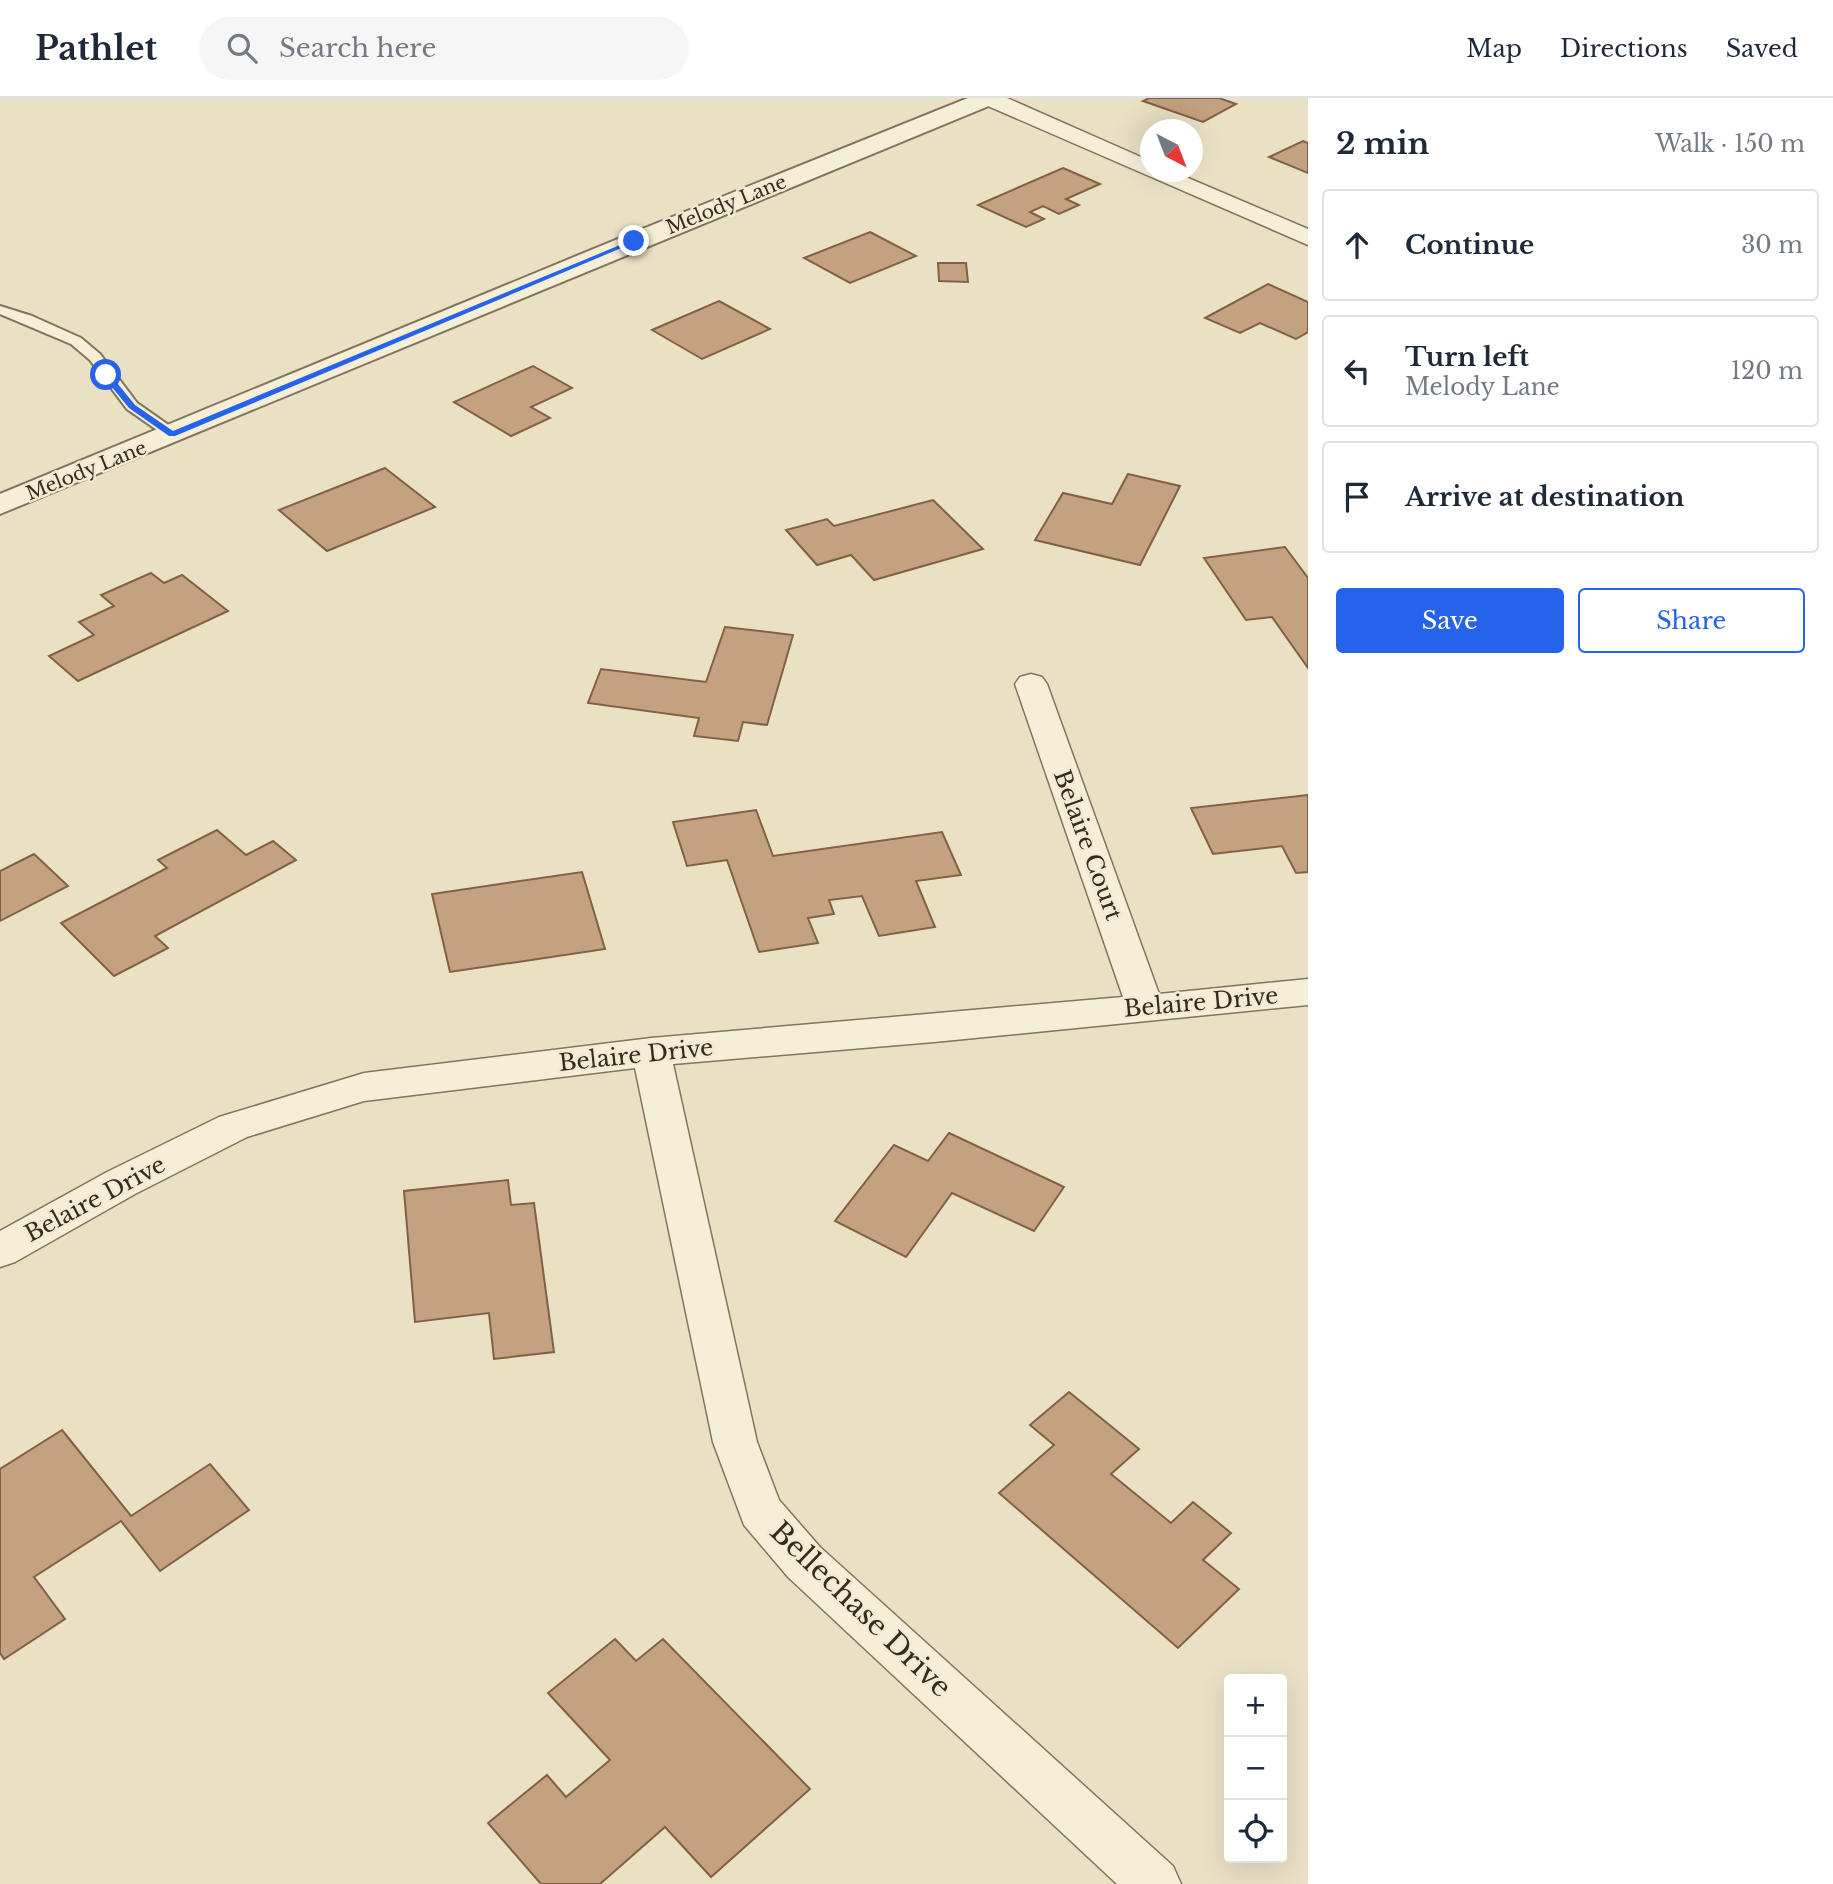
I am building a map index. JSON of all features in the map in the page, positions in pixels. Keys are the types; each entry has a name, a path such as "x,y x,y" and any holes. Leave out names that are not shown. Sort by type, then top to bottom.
{"street":[{"path":"988,98 1140,165"},
{"name":"Melody Lane","path":"0,505 634,241 988,98"},
{"path":"1179,182 1308,238"},
{"name":"Belaire Court","path":"1031,684 1146,1007"},
{"name":"Belaire Drive","path":"0,1251 121,1183 233,1127 363,1087 651,1052 934,1029 1308,992"},
{"name":"Bellechase Drive","path":"651,1052 735,1442 760,1511 804,1562 1155,1884"}],"lane":[{"path":"0,310 76,341 95,357 132,407 172,434"}],"building":[{"path":"1149,98 1219,98 1236,104 1203,122 1203,119 1194,119 1143,101"},
{"path":"1303,141 1308,143 1308,173 1269,157"},
{"path":"1063,168 1100,184 1066,199 1079,205 1059,214 1043,206 1030,212 1044,219 1026,227 978,205"},
{"path":"870,232 916,256 850,283 804,258"},
{"path":"938,263 966,263 968,282 939,281"},
{"path":"1268,284 1308,302 1308,332 1296,339 1260,323 1240,333 1205,318"},
{"path":"719,301 770,329 702,359 652,330"},
{"path":"533,366 572,388 531,407 550,418 511,436 454,402"},
{"path":"385,468 435,507 327,551 279,510"},
{"path":"1128,474 1180,486 1140,565 1035,540 1063,493 1112,504"},
{"path":"933,500 983,549 874,580 851,555 817,565 786,530 827,519 834,526"},
{"path":"1285,547 1308,578 1308,668 1272,617 1246,620 1204,558"},
{"path":"151,573 164,583 182,575 228,611 78,681 49,656 94,635 79,622 114,606 101,595"},
{"path":"725,627 793,635 767,725 743,722 738,741 694,736 699,718 588,703 601,669 706,682"},
{"path":"1308,795 1308,872 1296,873 1282,846 1213,854 1191,808"},
{"path":"756,810 773,856 942,832 961,875 916,881 935,927 879,936 862,896 829,900 834,914 808,918 818,943 759,952 727,860 687,866 673,822"},
{"path":"217,830 246,855 273,841 296,860 155,936 168,948 114,976 61,923 167,868 158,860"},
{"path":"34,854 68,886 0,921 0,871"},
{"path":"582,872 605,949 450,972 432,894"},
{"path":"949,1133 1064,1187 1034,1231 952,1193 906,1257 835,1221 894,1145 928,1161"},
{"path":"508,1180 511,1205 534,1203 554,1352 494,1359 489,1313 415,1322 404,1191"},
{"path":"1069,1392 1139,1449 1111,1474 1171,1523 1193,1502 1231,1533 1203,1560 1239,1589 1178,1648 999,1493 1054,1445 1030,1425"},
{"path":"62,1430 131,1516 210,1464 249,1510 160,1571 121,1521 34,1577 65,1619 4,1659 0,1653 0,1469"},
{"path":"615,1639 636,1661 663,1639 810,1789 711,1877 665,1827 600,1884 541,1884 488,1823 547,1775 566,1797 610,1760 548,1693"}],"route":[{"path":"106,375 132,407 172,434 634,241"}]}
